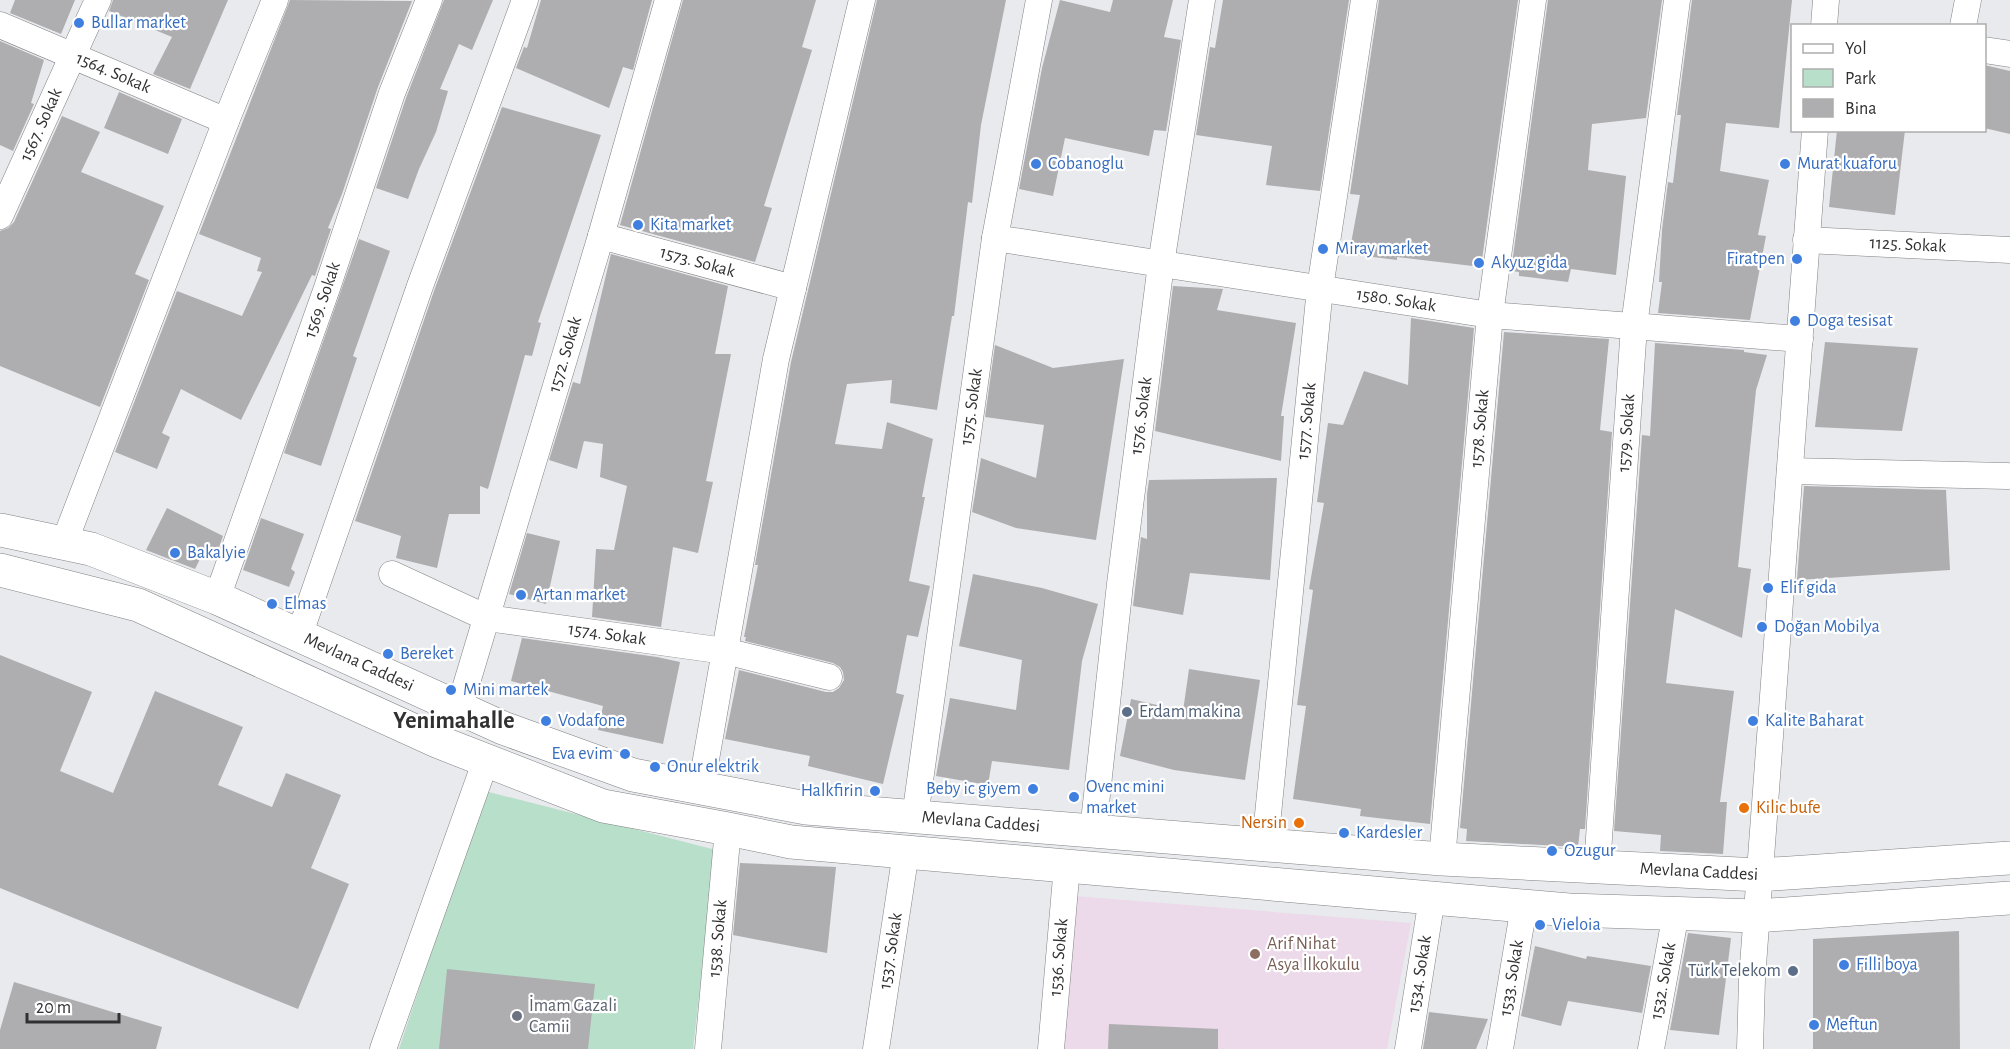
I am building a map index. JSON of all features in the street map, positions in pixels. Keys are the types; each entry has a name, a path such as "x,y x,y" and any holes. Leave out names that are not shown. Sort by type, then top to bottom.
{"main road":[{"name":"Mevlana Caddesi","path":"0,530 91,549 217,598 503,728 633,775 806,808 1442,859 1760,875 2010,858"},
{"name":"Mevlana Caddesi","path":"0,570 138,605 440,742 603,806 728,828 791,842 1569,910 1756,916 2010,898"}],"street":[{"name":"1567. Sokak","path":"0,216 98,0"},
{"path":"64,543 226,121 275,0"},
{"name":"1569. Sokak","path":"217,598 327,288 392,93 429,0"},
{"path":"299,636 420,286 525,0"},
{"name":"1572. Sokak","path":"459,709 602,236 668,0"},
{"path":"701,788 776,359 862,0"},
{"name":"1575. Sokak","path":"915,817 995,238 1039,0"},
{"name":"1576. Sokak","path":"1093,831 1120,585 1161,264 1202,0"},
{"name":"1577. Sokak","path":"1265,845 1320,288 1364,0"},
{"name":"1578. Sokak","path":"1442,859 1490,315 1533,0"},
{"name":"1579. Sokak","path":"1597,867 1634,326 1677,0"},
{"path":"1963,24 1968,0"},
{"name":"1564. Sokak","path":"0,25 226,121"},
{"path":"1986,50 2010,54"},
{"path":"1750,1049 1756,916 1815,132"},
{"name":"1573. Sokak","path":"602,236 793,288"},
{"name":"1580. Sokak","path":"995,238 1490,315 1800,339"},
{"name":"1125. Sokak","path":"1806,240 2010,250"},
{"path":"1790,471 2007,476"},
{"name":"1574. Sokak","path":"393,574 487,618 725,651 829,677"},
{"path":"383,1049 486,760"},
{"name":"1538. Sokak","path":"708,1049 728,828"},
{"name":"1537. Sokak","path":"876,1049 906,852"},
{"name":"1536. Sokak","path":"1051,1049 1067,866"},
{"name":"1534. Sokak","path":"1408,1049 1432,898"},
{"name":"1533. Sokak","path":"1500,1049 1524,906"},
{"name":"1532. Sokak","path":"1651,1049 1676,913"}],"shaded area":[{"path":"1074,896 1411,923 1387,1049 1059,1049"}],"green space":[{"path":"485,791 716,850 693,1049 399,1049"}],"building":[{"path":"15,0 75,0 61,34 10,13"},
{"path":"113,0 228,0 190,89 153,74 172,37 109,11"},
{"path":"290,0 412,1 378,87 342,194 328,228 331,229 315,276 312,275 241,420 181,389 162,433 170,437 157,469 115,452 177,291 242,316 262,272 257,271 261,258 199,234"},
{"path":"444,0 493,0 472,50 459,44 440,89 448,91 436,132 408,199 376,188 406,98"},
{"path":"541,0 652,0 633,70 623,67 609,108 516,68 524,47 527,48"},
{"path":"683,0 816,0 802,47 812,50 764,206 772,208 755,262 620,225"},
{"path":"877,0 1006,0 981,125 972,203 968,202 954,316 952,316 937,410 890,403 892,380 847,384 835,444 882,449 887,422 933,439 909,581 930,586 918,637 907,635 896,693 904,695 883,784 808,766 810,756 725,739 739,670 826,692 833,692 839,688 844,680 840,667 833,663 745,641 746,637 744,637 791,362"},
{"path":"1060,0 1110,12 1113,0 1173,0 1164,37 1181,40 1166,131 1154,130 1149,156 1065,138 1053,196 1019,189 1042,68"},
{"path":"1223,0 1349,0 1320,191 1266,185 1272,146 1196,135 1210,47 1215,48"},
{"path":"1379,0 1518,0 1481,267 1349,254 1360,195 1350,194"},
{"path":"1548,0 1662,0 1646,118 1592,124 1588,170 1626,176 1616,275 1571,269 1568,282 1519,276 1519,272 1511,271"},
{"path":"1692,0 1792,0 1779,128 1726,123 1720,171 1769,180 1758,235 1766,236 1750,320 1658,313 1662,282 1659,282 1662,230 1668,182 1673,183 1681,115 1677,115"},
{"path":"0,41 44,60 31,103 34,104 13,151 0,145"},
{"path":"1986,65 2010,71 2010,134 1986,128"},
{"path":"119,92 182,119 168,154 104,128"},
{"path":"502,107 601,135 538,322 541,323 532,356 525,355 488,489 480,486 480,514 449,514 437,568 396,558 401,536 355,521 434,291"},
{"path":"62,116 100,132 81,172 164,206 135,274 149,280 100,407 0,366 0,231 8,228 14,222"},
{"path":"1837,132 1905,132 1895,215 1829,207"},
{"path":"359,239 390,251 353,356 357,358 321,466 284,453"},
{"path":"611,254 728,286 715,354 731,354 706,481 713,482 698,553 673,547 661,627 592,617 596,549 614,550 627,486 600,477 603,444 584,441 577,469 549,460 573,382 580,384"},
{"path":"1173,286 1223,289 1217,310 1296,323 1281,416 1284,416 1281,461 1155,431"},
{"path":"1411,318 1474,328 1430,824 1360,816 1361,809 1293,799 1306,706 1297,705 1313,590 1309,589 1324,503 1317,502 1328,423 1343,425 1364,371 1408,385"},
{"path":"1504,332 1609,339 1600,430 1612,432 1585,829 1580,829 1578,847 1466,841 1467,829 1460,828"},
{"path":"1825,342 1918,348 1902,431 1815,427"},
{"path":"1655,343 1744,350 1744,352 1767,355 1756,390 1738,567 1751,569 1742,638 1675,609 1666,683 1734,691 1720,802 1727,802 1723,854 1660,851 1661,835 1614,831 1642,435 1650,436"},
{"path":"995,345 1053,368 1124,359 1096,540 1016,528 972,512 981,458 1036,478 1044,425 985,417"},
{"path":"1277,478 1270,580 1190,573 1183,615 1133,606 1141,537 1147,539 1149,480"},
{"path":"1804,486 1946,490 1950,570 1797,580"},
{"path":"167,508 223,536 215,559 202,555 195,569 146,550"},
{"path":"261,518 304,534 291,569 295,572 289,587 243,570"},
{"path":"527,533 560,541 546,604 509,594"},
{"path":"973,574 1042,588 1098,604 1082,661 1069,770 992,761 988,785 936,776 950,698 1016,710 1022,660 959,646"},
{"path":"522,638 680,662 663,744 598,730 603,706 511,681"},
{"path":"0,655 92,692 60,771 113,793 155,691 243,727 218,785 272,807 286,773 341,795 311,868 349,884 298,1009 0,888"},
{"path":"1189,669 1260,680 1245,780 1174,770 1120,756 1131,699 1183,711"},
{"path":"740,863 836,867 827,953 733,935"},
{"path":"1959,931 1960,1049 1813,1049 1813,939"},
{"path":"1688,933 1731,938 1719,1035 1670,1030"},
{"path":"1535,946 1586,959 1587,956 1651,966 1642,1013 1568,1001 1561,1026 1521,1016"},
{"name":"İmam Gazali Camii","path":"447,969 595,984 588,1049 439,1049"},
{"path":"14,982 162,1027 156,1049 0,1049 0,1030"},
{"path":"1429,1012 1488,1019 1476,1049 1423,1049"},
{"path":"1109,1024 1218,1029 1218,1049 1108,1049"}],"place":[{"name":"Bullar market","path":"79,23"},
{"name":"Cobanoglu","path":"1036,164"},
{"name":"Murat kuaforu","path":"1785,164"},
{"name":"Kita market","path":"638,225"},
{"name":"Miray market","path":"1323,249"},
{"name":"Firatpen","path":"1797,259"},
{"name":"Akyuz gida","path":"1479,263"},
{"name":"Doga tesisat","path":"1795,321"},
{"name":"Bakalyie","path":"175,553"},
{"name":"Elif gida","path":"1768,588"},
{"name":"Artan market","path":"521,595"},
{"name":"Elmas","path":"272,604"},
{"name":"Doğan Mobilya","path":"1762,627"},
{"name":"Bereket","path":"388,654"},
{"name":"Mini martek","path":"451,690"},
{"name":"Erdam makina","path":"1127,712"},
{"name":"Vodafone","path":"546,721"},
{"name":"Kalite Baharat","path":"1753,721"},
{"name":"Eva evim","path":"625,754"},
{"name":"Onur elektrik","path":"655,767"},
{"name":"Beby ic giyem","path":"1033,789"},
{"name":"Halkfirin","path":"875,791"},
{"name":"Ovenc mini market","path":"1074,797"},
{"name":"Kilic bufe","path":"1744,808"},
{"name":"Nersin","path":"1299,823"},
{"name":"Kardesler","path":"1344,833"},
{"name":"Ozugur","path":"1552,851"},
{"name":"Vieloia","path":"1540,925"},
{"name":"Arif Nihat Asya İlkokulu","path":"1255,954"},
{"name":"Filli boya","path":"1844,965"},
{"name":"Türk Telekom","path":"1793,971"},
{"name":"İmam Gazali Camii","path":"517,1016"},
{"name":"Meftun","path":"1814,1025"}],"district":[{"name":"Yenimahalle","path":"454,721"}]}
